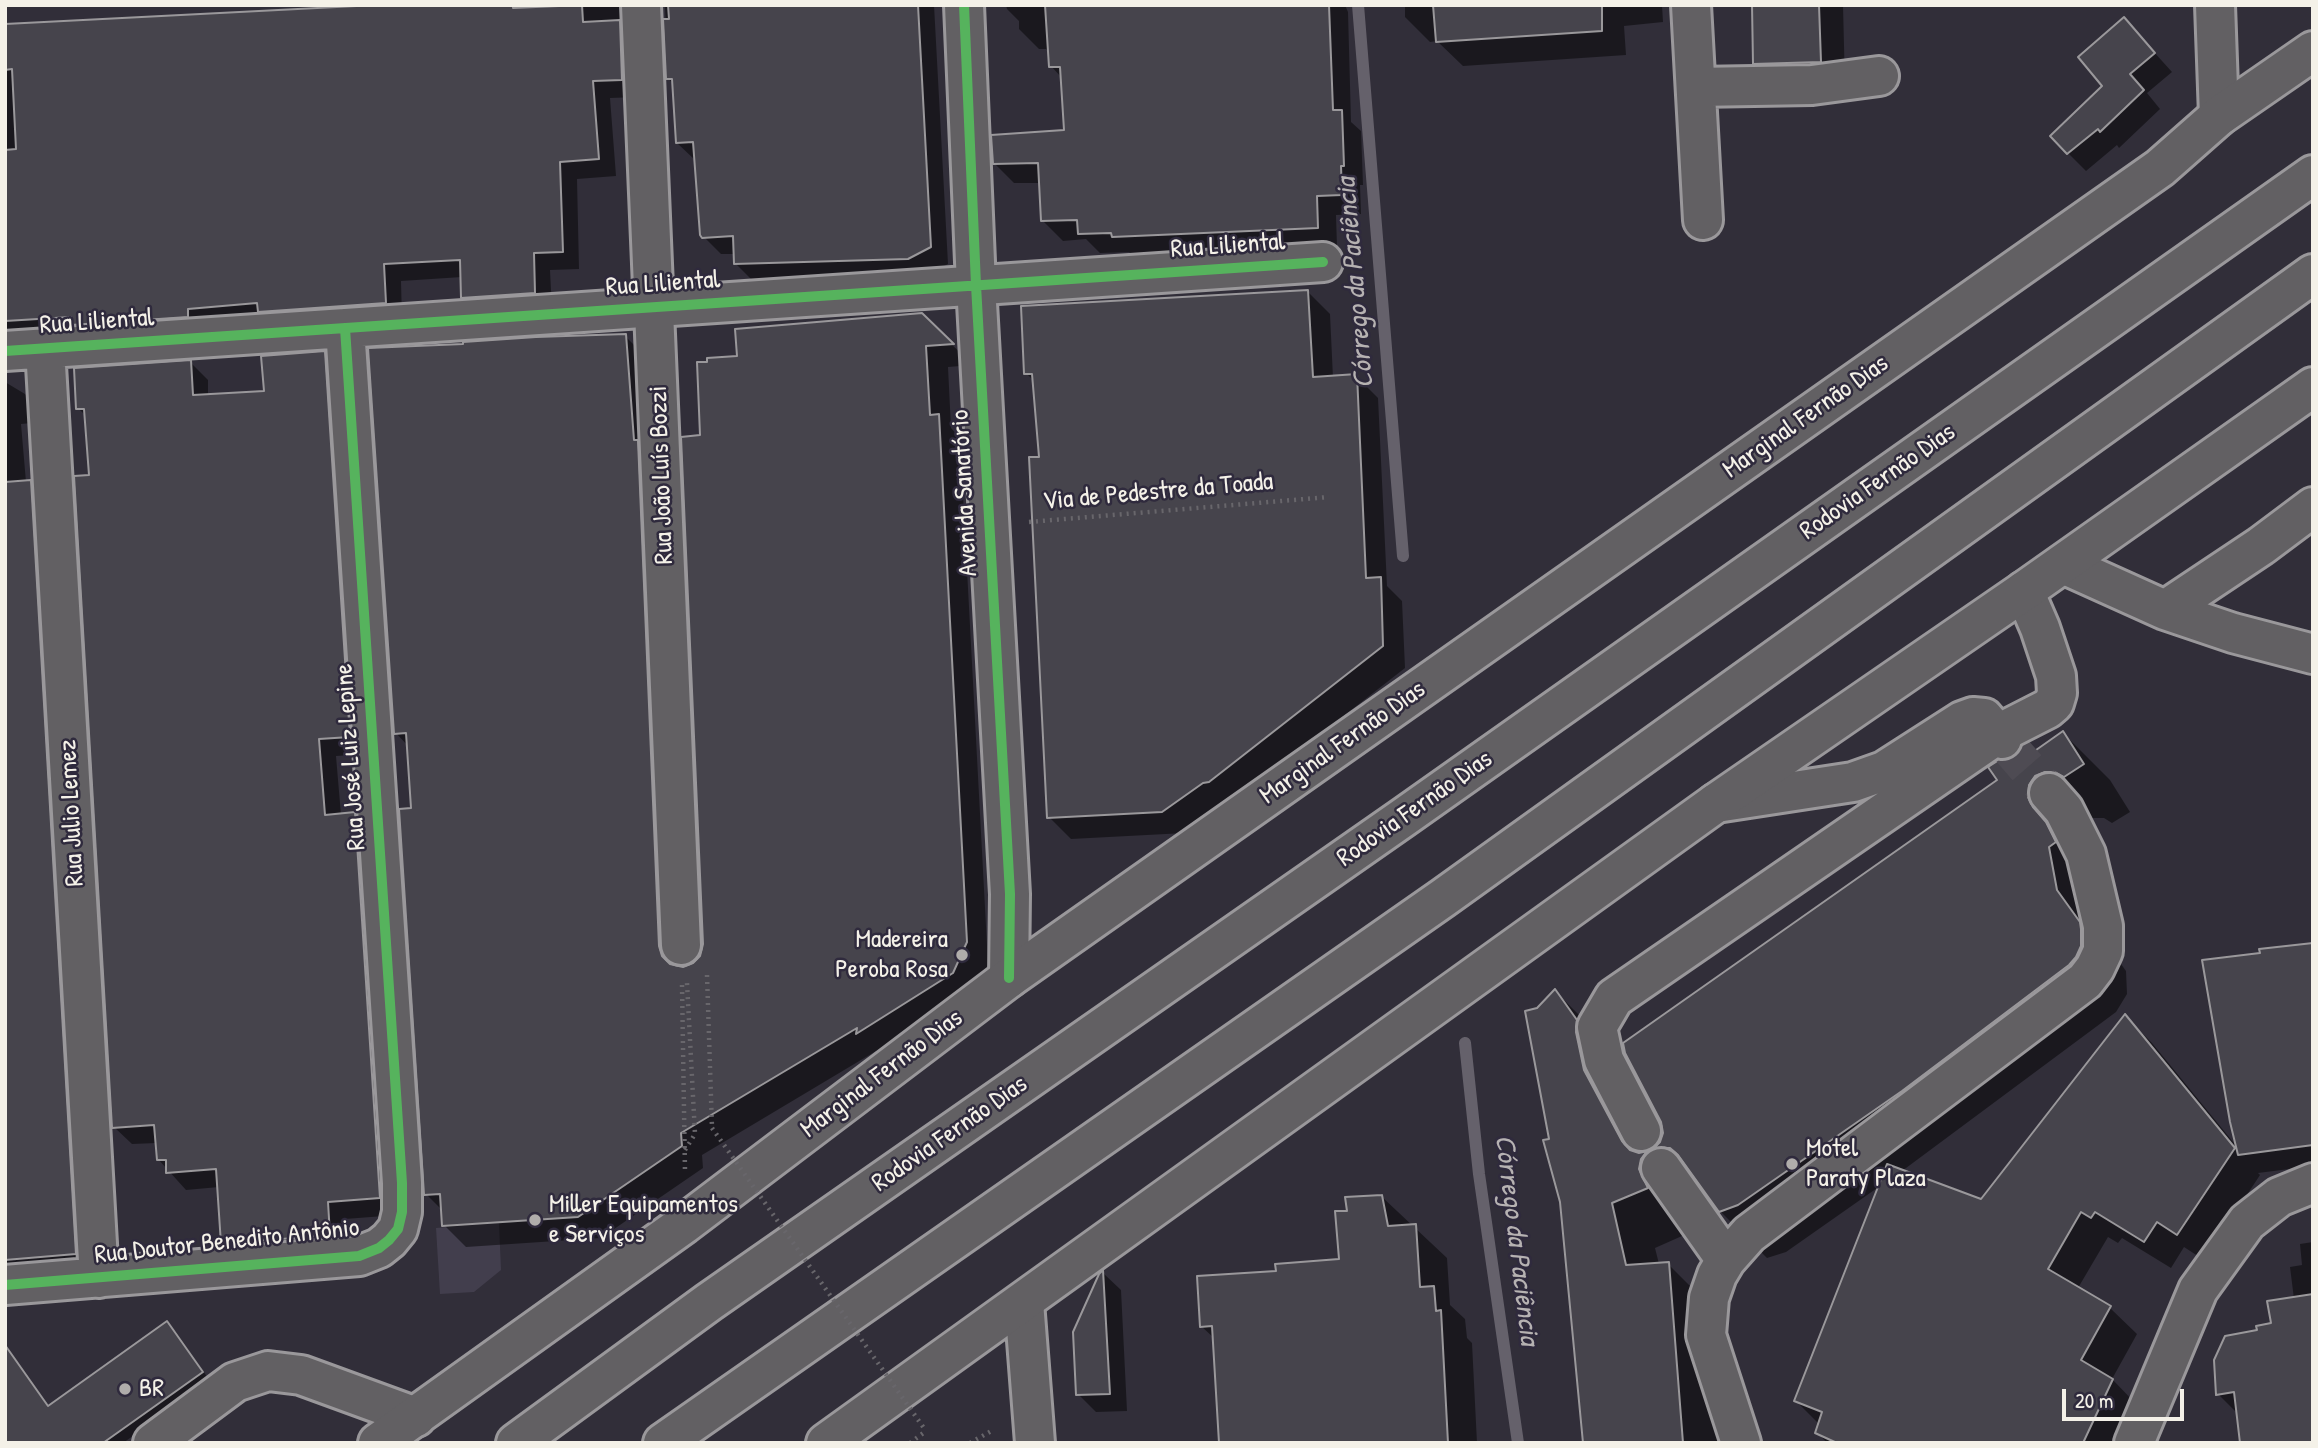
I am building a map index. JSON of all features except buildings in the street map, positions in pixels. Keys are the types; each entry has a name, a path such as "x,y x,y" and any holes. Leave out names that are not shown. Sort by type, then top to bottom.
{"main road":[{"name":"Rua João Luís Bozzi","path":"641,5 688,965"},
{"name":"Avenida Sanatório","path":"964,5 976,285 1010,894 1009,978"},
{"path":"1691,5 1703,220"},
{"path":"2215,5 2219,116"},
{"name":"Marginal Fernão Dias","path":"377,1443 416,1418 684,1224 1009,978 2160,168 2219,116 2313,51"},
{"path":"1696,87 1812,85 1879,76"},
{"name":"Rodovia Fernão Dias","path":"516,1443 720,1294 1427,801 2313,175"},
{"name":"Rua Liliental","path":"5,351 1323,262"},
{"path":"663,1443 1454,890 2313,274"},
{"name":"Rua José Luiz Lepine","path":"345,328 401,1183"},
{"name":"Rua Julio Lemez","path":"45,348 99,1278"},
{"path":"826,1443 1716,803 2063,564 2313,387"},
{"path":"2165,610 2313,507"},
{"path":"2063,564 2165,610 2233,633 2313,654"},
{"path":"1641,1130 1604,1060 1597,1027 1614,999 2054,703 2057,693 2052,664 2024,591"},
{"path":"1716,803 1853,782 1884,771 1962,721 1973,717 1984,718 2000,737"},
{"path":"1741,1443 1706,1335 1709,1298 1726,1260 1749,1234 2085,981 2095,968 2103,951 2103,926 2097,894 2086,854 2064,810 2049,793"},
{"path":"1661,1168 1726,1260"},
{"name":"Rua Doutor Benedito Antônio","path":"5,1285 359,1256 379,1248 390,1240 398,1229 402,1212 401,1183"},
{"path":"2134,1443 2198,1290 2248,1222 2279,1197 2313,1183"},
{"path":"1024,1302 1035,1443"},
{"path":"153,1443 235,1382 268,1371 301,1375 416,1418"}],"path":[{"path":"688,965 707,974 712,1128 926,1432 909,1443"},
{"path":"684,1224 688,965"},
{"path":"685,1150 695,1134 688,965"}],"shaded area":[{"path":"499,1223 501,1270 474,1292 440,1294 436,1228"}],"waterway":[{"name":"Córrego da Paciência","path":"1358,5 1403,556"},
{"name":"Córrego da Paciência","path":"1465,1043 1479,1174 1518,1443"}],"tunnel":[{"path":"2002,739 2049,793"}],"cycle path":[{"path":"964,5 976,285 1010,894 1009,978"},
{"path":"5,351 1323,262"},
{"path":"5,1285 359,1256 379,1248 398,1229 402,1212 402,1183 345,328"}],"place":[{"name":"Madereira Peroba Rosa","path":"962,955"},
{"name":"Motel Paraty Plaza","path":"1792,1164"},
{"name":"Miller Equipamentos e Serviços","path":"535,1220"},
{"name":"BR","path":"125,1389"}]}
